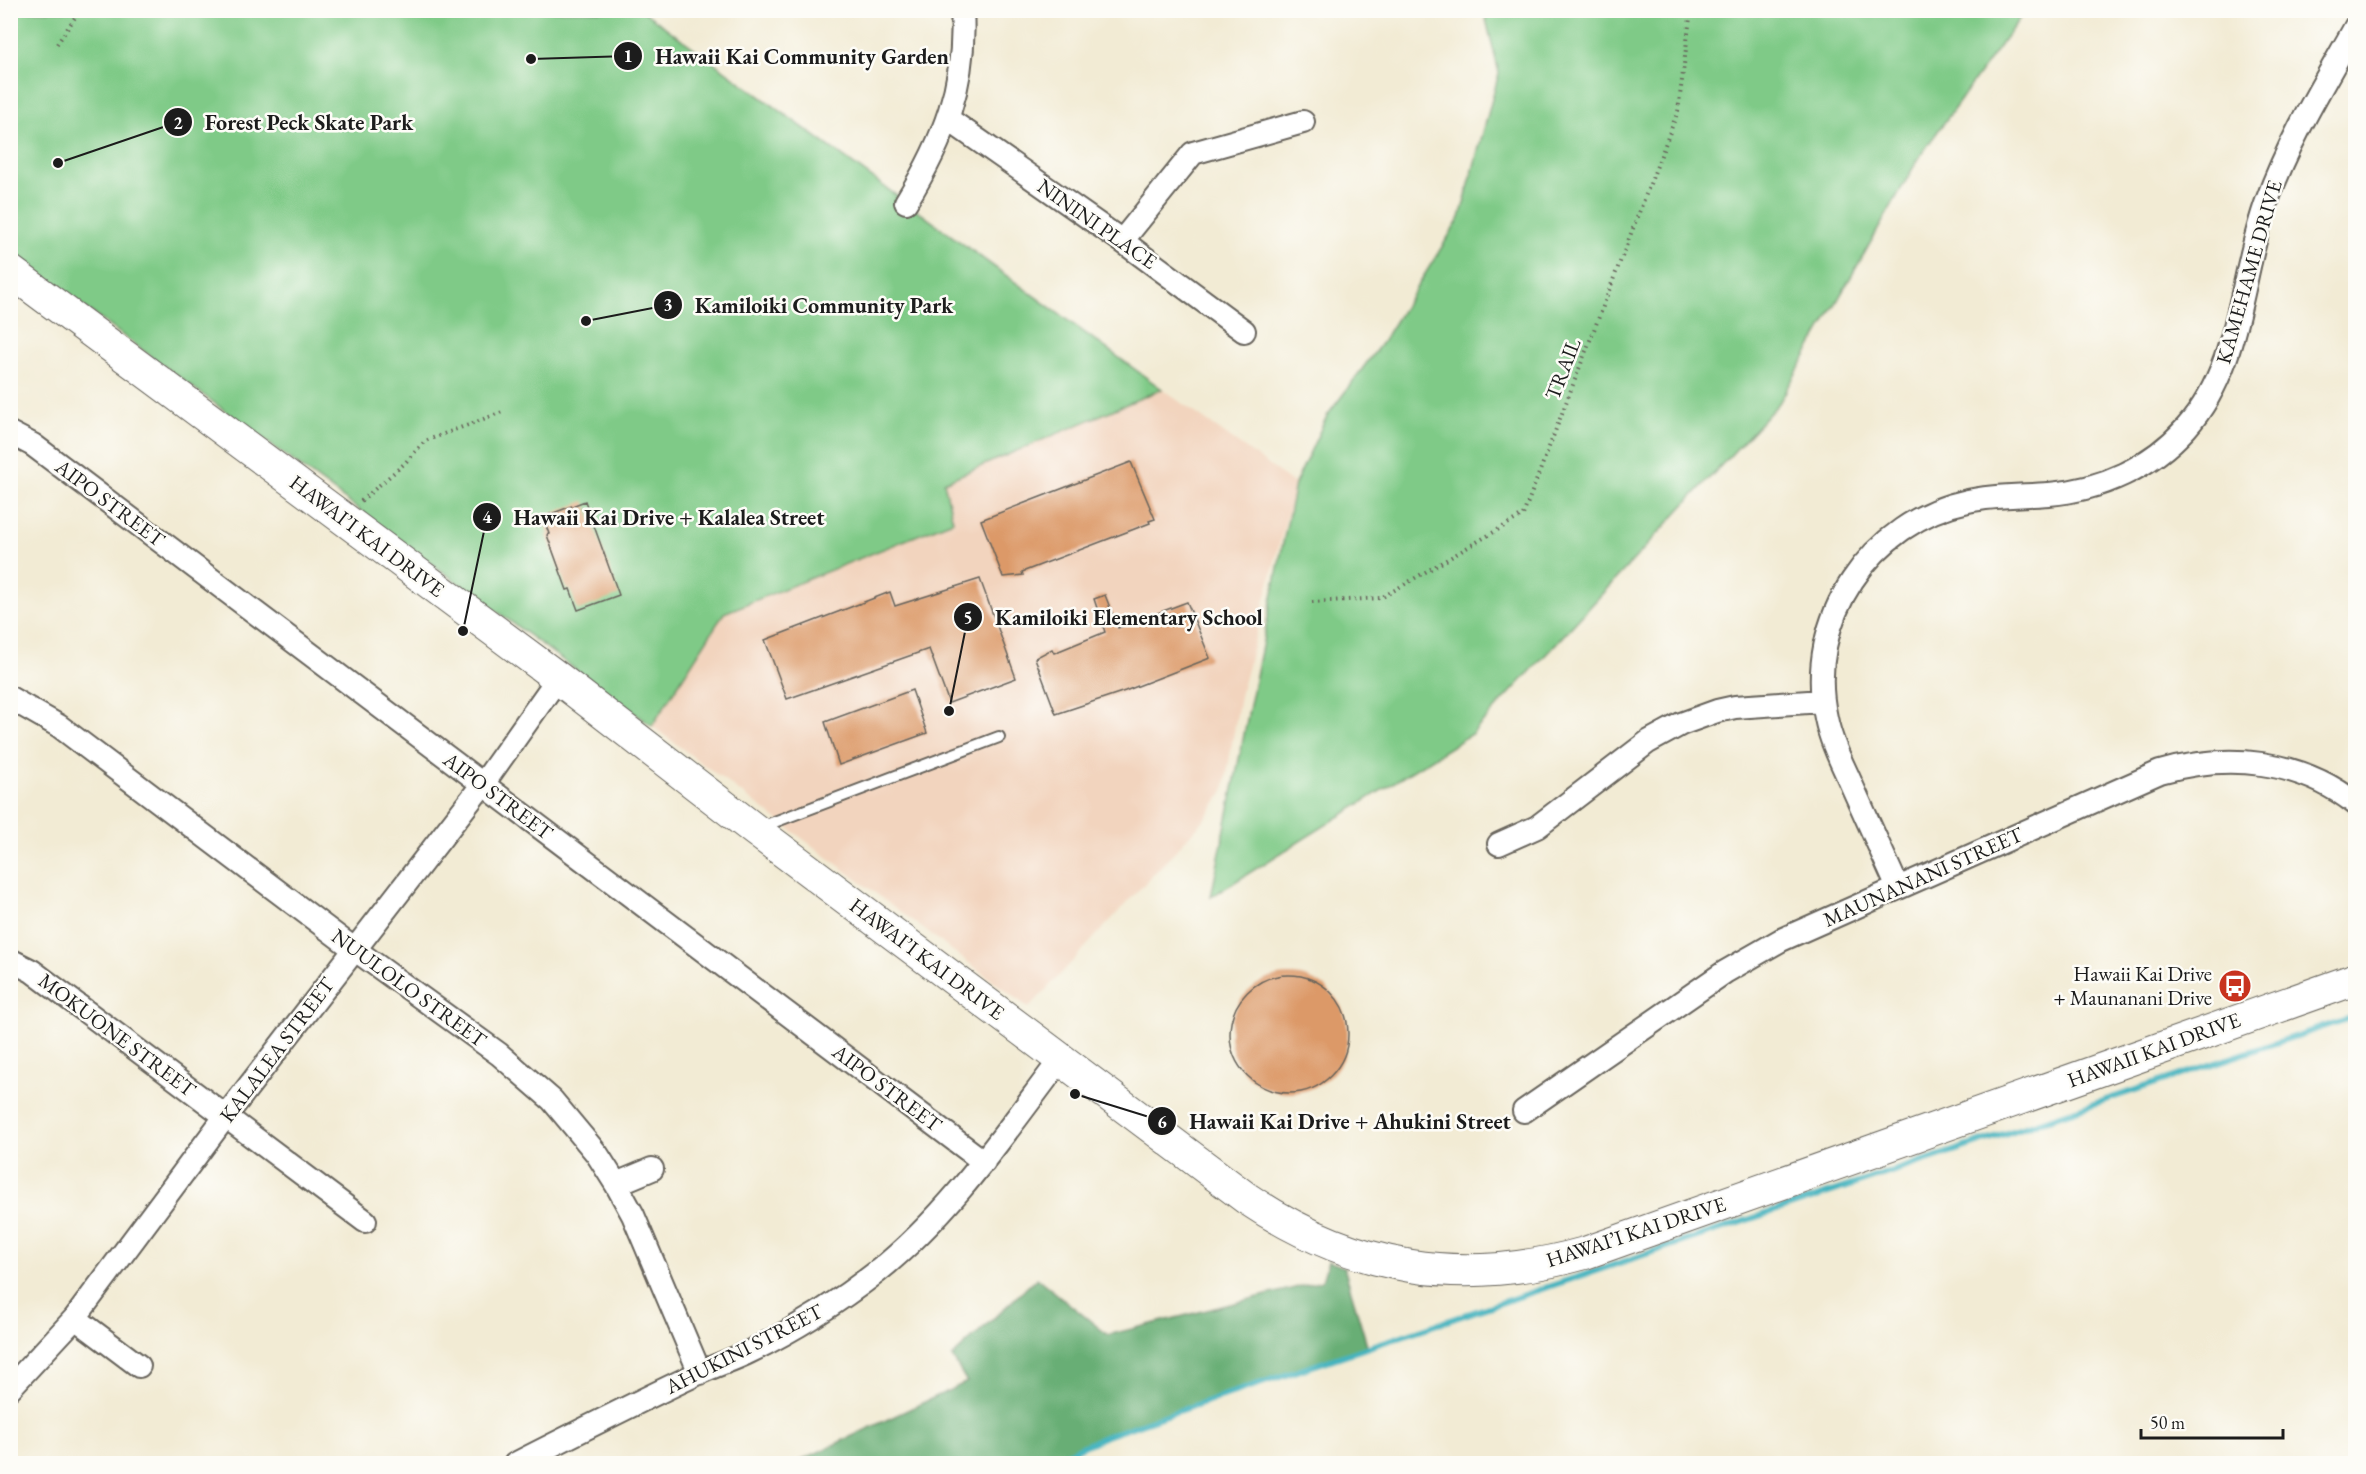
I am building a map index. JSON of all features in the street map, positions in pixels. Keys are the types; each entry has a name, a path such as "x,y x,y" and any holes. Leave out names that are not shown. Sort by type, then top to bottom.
{"main road":[{"name":"HAWAI’I KAI DRIVE","path":"10,271 558,678 755,830 1246,1198 1302,1233 1362,1256 1394,1263 1447,1270 1490,1271 1522,1268 1585,1254 1953,1122"},
{"name":"HAWAII KAI DRIVE","path":"1953,1122 2355,979"}],"street":[{"path":"906,202 925,171 948,119 960,69 962,10"},
{"name":"KAMEHAME DRIVE","path":"1898,888 1834,746 1823,701 1824,652 1837,606 1862,566 1896,533 1923,516 1961,502 1984,498 2067,492 2116,478 2161,451 2187,427 2216,384 2229,352 2254,238 2280,166 2355,26"},
{"name":"NININI PLACE","path":"948,119 1244,331"},
{"path":"1122,242 1193,153 1303,122"},
{"name":"AIPO STREET","path":"10,432 33,446 984,1162"},
{"name":"KALALEA STREET","path":"10,1388 75,1318 225,1116 483,784 558,678"},
{"name":"NUULOLO STREET","path":"10,698 59,726 526,1076 576,1126 616,1184 633,1215 700,1373"},
{"path":"1499,844 1537,827 1648,742 1681,724 1735,707 1823,701"},
{"name":"MAUNANANI STREET","path":"1524,1111 1753,955 1781,939 2160,772 2194,764 2246,762 2280,768 2313,779 2354,800"},
{"name":"MOKUONE STREET","path":"10,960 32,971 365,1221"},
{"name":"AHUKINI STREET","path":"515,1464 793,1329 836,1302 878,1271 916,1238 945,1208 984,1162 1061,1059"},
{"path":"616,1184 652,1169"},
{"path":"75,1318 139,1366"}],"lane":[{"path":"755,830 999,737"}],"path":[{"path":"57,44 80,10"},
{"name":"TRAIL","path":"1312,602 1381,598 1523,515 1678,111 1691,10"},
{"path":"342,517 404,464 425,441 505,411"}],"shaded area":[{"path":"1162,389 1295,484 1240,696 1224,791 1203,821 1029,1008 652,726 724,613 953,522 943,482"}],"green space":[{"path":"11,11 643,11 1162,389 944,482 953,521 724,613 652,726 11,253"},
{"path":"1484,11 2025,11 1920,156 1779,403 1473,733 1211,897 1295,484 1327,416 1383,341 1460,218 1499,73"},
{"path":"1328,1261 1344,1267 1368,1348 1106,1436 1044,1463 795,1463 967,1382 952,1357 1037,1278 1108,1335 1322,1281"}],"building":[{"path":"1131,462 1155,519 1149,521 1150,523 1022,572 1023,575 1003,577 981,520"},
{"path":"585,501 619,595 578,610 570,589 567,590 547,535 549,534 543,517"},
{"path":"980,579 1016,678 949,703 929,649 787,699 765,640 890,592 895,606"},
{"path":"1105,595 1118,628 1187,602 1210,658 1125,691 1056,714 1035,658 1052,649 1054,653 1105,632 1094,599"},
{"path":"912,690 927,733 839,765 825,722"},
{"path":"1289,975 1300,976 1322,985 1338,1001 1347,1023 1347,1045 1338,1067 1322,1083 1300,1092 1289,1093 1278,1092 1256,1083 1240,1067 1231,1045 1230,1034 1231,1023 1240,1001 1256,985 1278,976"}],"waterway":[{"path":"1044,1464 1106,1436 1175,1412 2356,1016"}],"place":[{"name":"Hawaii Kai Community Garden","path":"531,59"},
{"name":"Forest Peck Skate Park","path":"58,163"},
{"name":"Kamiloiki Community Park","path":"586,321"},
{"name":"Hawaii Kai Drive + Kalalea Street","path":"463,631"},
{"name":"Kamiloiki Elementary School","path":"949,711"},
{"name":"Hawaii Kai Drive + Maunanani Drive","path":"2235,986"},
{"name":"Hawaii Kai Drive + Ahukini Street","path":"1075,1094"}]}
